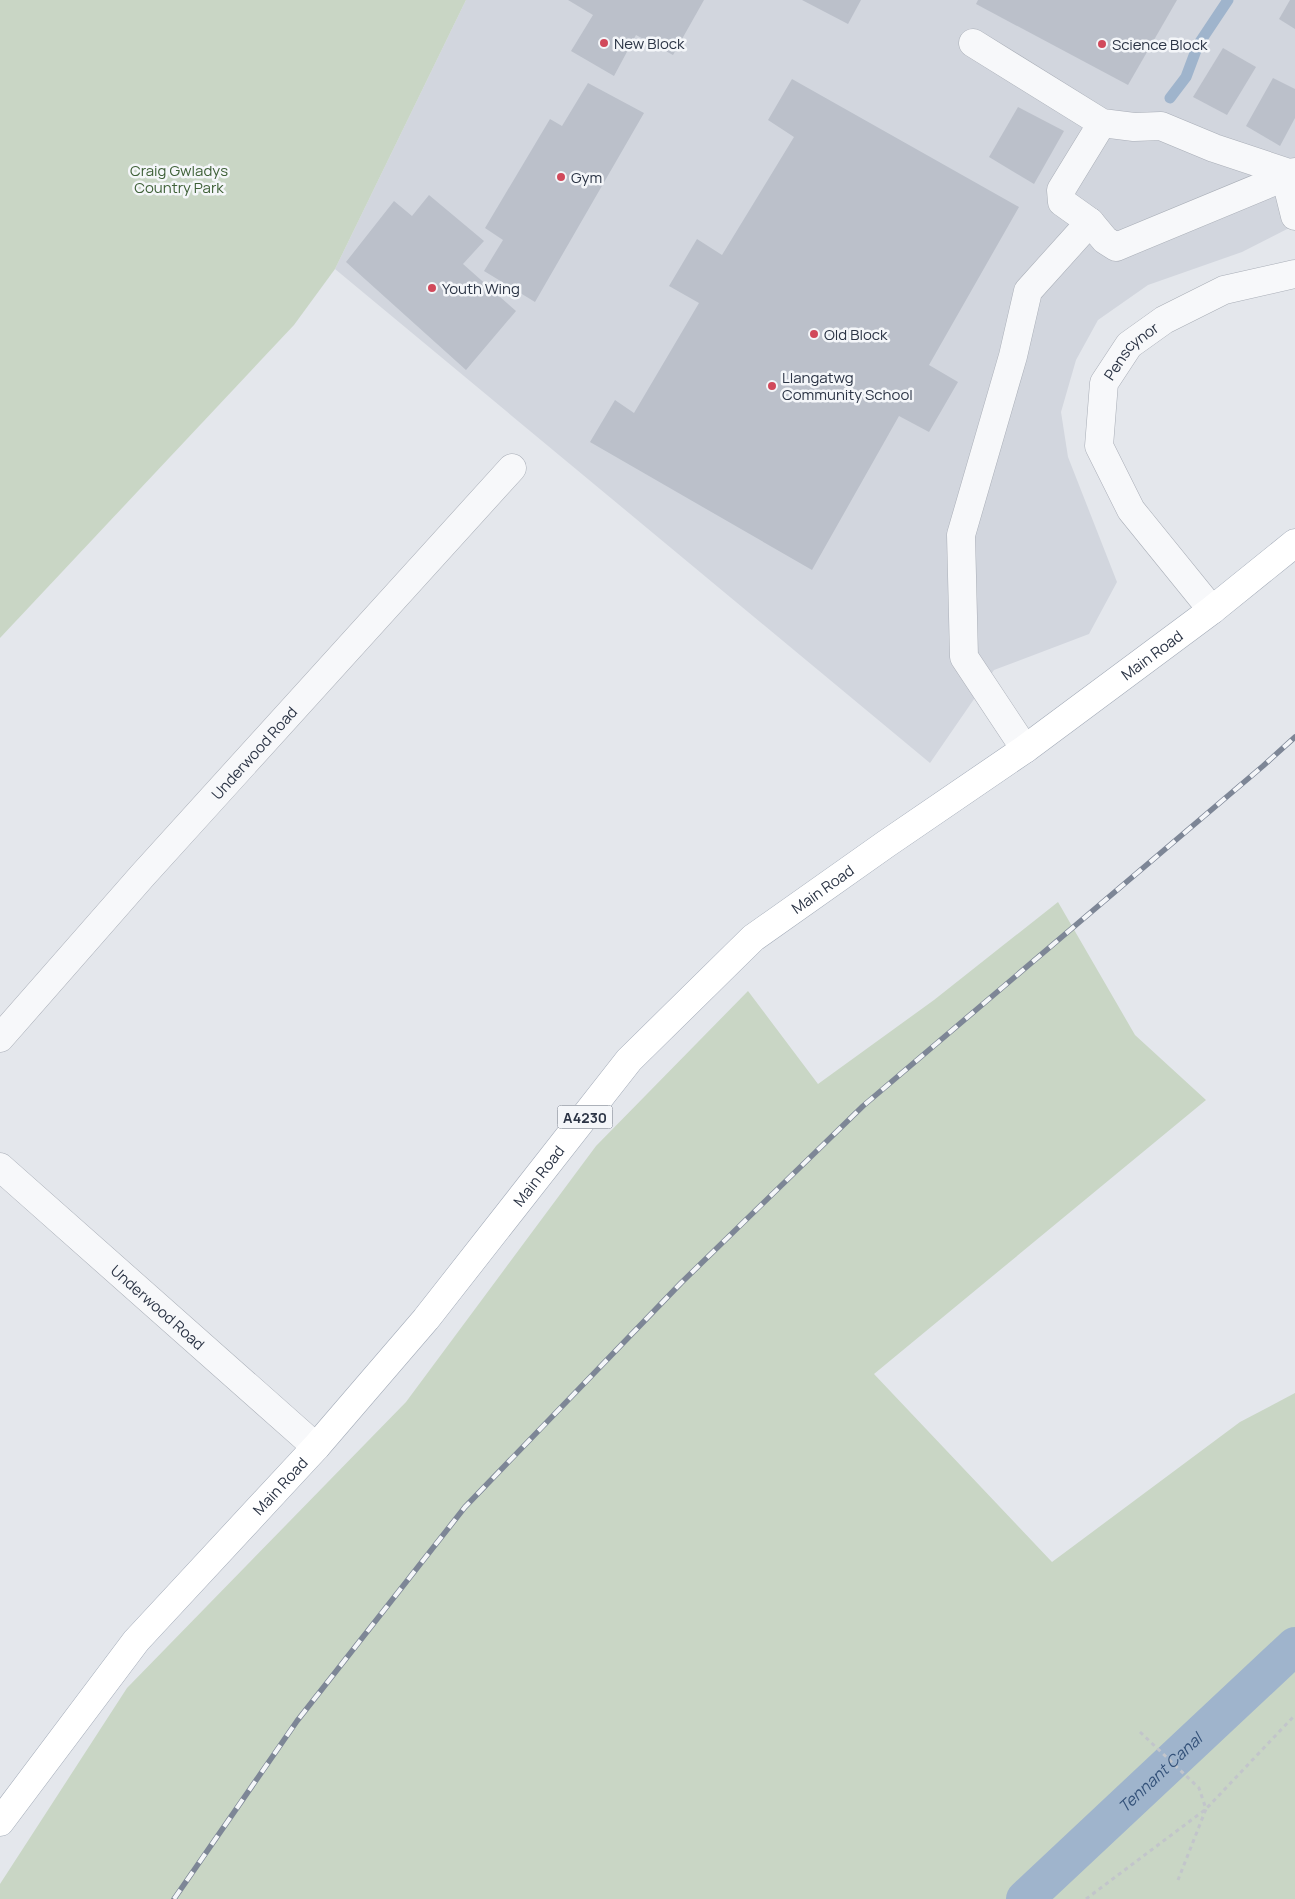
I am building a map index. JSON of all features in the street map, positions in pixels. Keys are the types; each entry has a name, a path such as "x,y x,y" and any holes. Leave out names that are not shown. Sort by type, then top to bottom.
{"main road":[{"name":"Main Road","path":"0,1822 136,1641 316,1447 426,1319 629,1060 754,938 886,844 1025,749 1212,610 1295,543"}],"street":[{"path":"974,43 1102,123 1134,127 1161,126 1214,148 1293,173"},
{"path":"1102,123 1061,190 1062,202 1090,222 1105,240 1116,247 1293,173"},
{"path":"1293,173 1288,188 1295,216"},
{"path":"1025,749 964,657 961,535 1013,356 1028,291 1090,222"},
{"name":"Penscynor","path":"1212,610 1131,510 1099,446 1104,383 1129,344 1164,320 1224,290 1295,274"},
{"name":"Underwood Road","path":"0,1038 142,876 512,468"},
{"name":"Underwood Road","path":"0,1167 316,1447"}],"path":[{"path":"1086,1899 1206,1809 1295,1715"},
{"path":"1140,1732 1199,1788 1206,1809 1178,1880"}],"shaded area":[{"name":"Llangatwg Community School","path":"466,0 1295,0 1295,225 1242,252 1148,285 1098,320 1076,360 1061,412 1068,457 1117,582 1089,634 994,670 930,763 335,269"}],"green space":[{"name":"Craig Gwladys Country Park","path":"0,0 466,0 335,269 294,325 0,638"},
{"path":"1058,902 1135,1035 1206,1100 874,1374 1052,1562 1240,1422 1295,1393 1295,1899 0,1899 0,1884 127,1688 406,1402 596,1146 748,991 818,1084 934,1000"}],"building":[{"name":"New Block","path":"568,0 704,0 673,55 636,35 614,76 571,51 593,15"},
{"path":"802,0 861,0 848,24"},
{"name":"Science Block","path":"978,0 1177,0 1128,85 976,4"},
{"path":"1290,0 1295,0 1295,29 1279,19"},
{"path":"1223,48 1256,67 1227,115 1193,97"},
{"path":"1273,78 1295,89 1295,118 1280,146 1246,126"},
{"name":"Old Block","path":"792,79 1019,207 929,365 958,382 929,432 899,416 812,570 590,442 615,400 634,413 699,303 669,286 697,239 722,255 794,137 768,120"},
{"name":"Gym","path":"588,83 644,113 535,302 484,271 503,240 485,228 550,119 562,126"},
{"path":"1018,107 1064,131 1034,184 989,157"},
{"name":"Youth Wing","path":"429,195 484,241 463,264 516,311 466,370 346,262 394,201 412,216"}],"waterway":[{"path":"1170,98 1186,77 1198,45 1228,0"},
{"name":"Tennant Canal","path":"1025,1899 1295,1646"}],"railway":[{"path":"174,1899 297,1721 465,1507 681,1283 863,1106 1295,737"}],"place":[{"name":"New Block","path":"604,43"},
{"name":"Science Block","path":"1102,44"},
{"name":"Gym","path":"561,177"},
{"name":"Youth Wing","path":"432,288"},
{"name":"Old Block","path":"814,334"},
{"name":"Llangatwg Community School","path":"772,386"}]}
